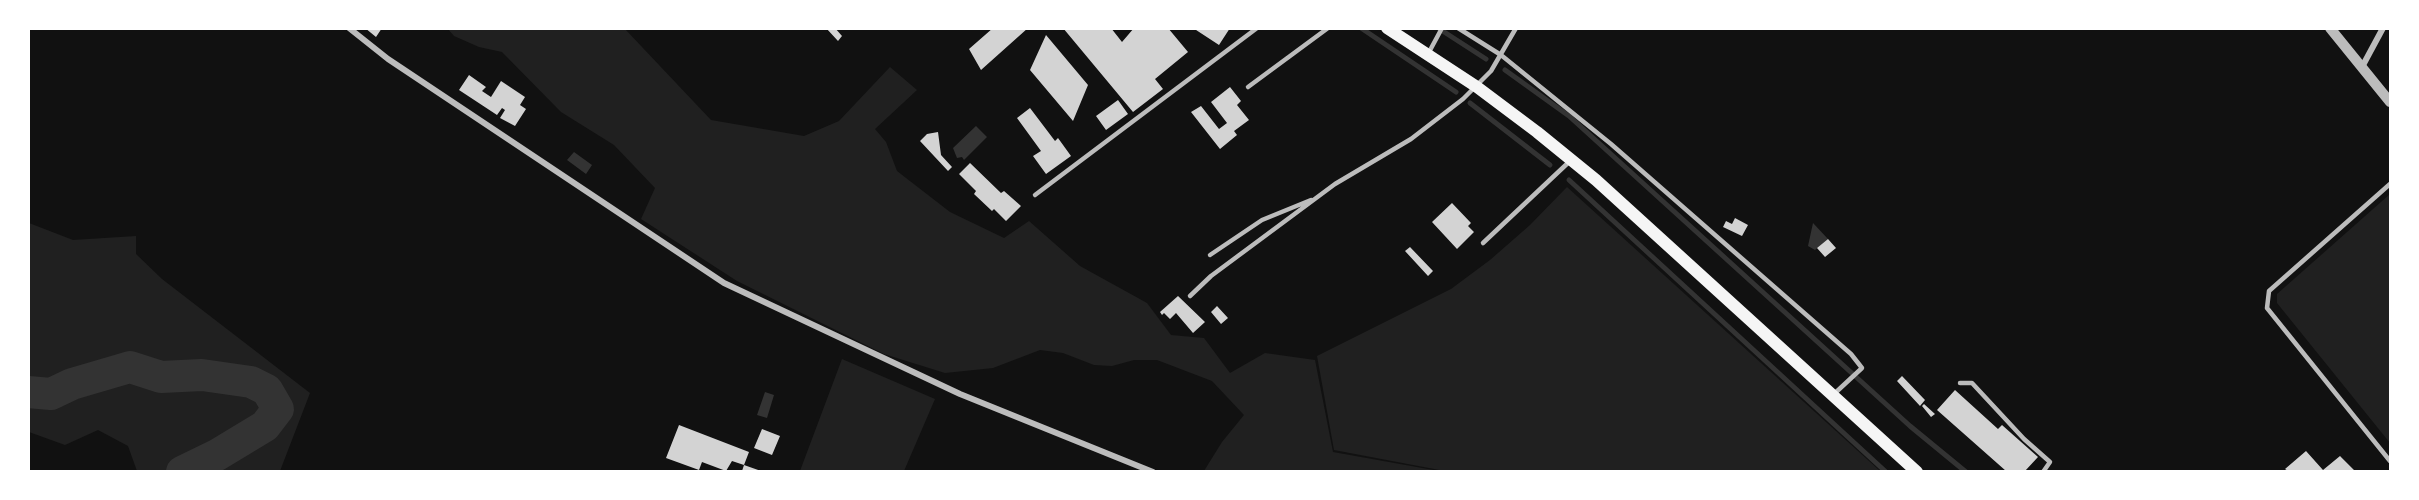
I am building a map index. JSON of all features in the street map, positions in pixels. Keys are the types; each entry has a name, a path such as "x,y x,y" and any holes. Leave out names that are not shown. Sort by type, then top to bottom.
{"main road":[{"path":"1387,28 1477,87 1571,160 1917,471"}],"street":[{"path":"349,28 388,59 724,283 960,394 1153,471"},
{"path":"2330,28 2391,102"},
{"path":"2362,67 2383,28"}],"lane":[{"path":"1035,195 1257,28"},
{"path":"1248,87 1328,28"},
{"path":"1428,54 1442,28"},
{"path":"1458,28 1501,55 1611,144 1851,354 1862,368 1834,394"},
{"path":"1190,296 1211,276 1335,184 1411,139 1477,87 1491,71 1516,28"},
{"path":"1483,243 1571,160"},
{"path":"2391,184 2269,291 2267,308 2391,460"},
{"path":"1210,255 1262,220 1316,198"},
{"path":"1960,383 1972,383 2024,439 2050,462 2043,471"}],"shaded area":[{"path":"448,29 625,29 711,120 804,136 839,121 890,67 917,90 875,129 886,142 897,171 950,212 1004,238 1029,221 1080,266 1147,303 1171,335 1204,338 1230,373 1265,353 1315,360 1333,452 1439,471 1204,471 1222,442 1244,415 1212,381 1157,360 1134,360 1112,366 1094,365 1063,353 1040,350 993,368 945,373 884,354 737,281 641,219 655,188 614,145 561,112 502,52 479,47 454,36"},
{"path":"976,126 987,137 964,160 962,157 957,158 953,148"},
{"path":"574,152 592,165 586,174 567,160"},
{"path":"1567,187 1880,471 1450,472 1334,450 1317,356 1451,289 1490,260 1530,225"},
{"path":"2390,194 2390,443 2277,303 2277,294"},
{"path":"29,223 73,240 136,236 136,254 162,279 310,393 280,471 137,471 128,446 98,430 65,445 29,432"},
{"path":"1813,223 1828,239 1815,250 1808,246"},
{"path":"842,359 935,399 904,471 800,471"},
{"path":"765,392 774,395 767,418 757,415"}],"building":[{"path":"365,28 382,28 376,37"},
{"path":"826,28 835,28 842,36 838,41"},
{"path":"993,28 1028,28 981,70 969,49"},
{"path":"1063,28 1111,28 1122,42 1134,28 1168,28 1188,52 1155,79 1163,89 1133,112"},
{"path":"1193,28 1230,28 1219,45"},
{"path":"1046,35 1088,85 1073,121 1030,70"},
{"path":"469,75 486,87 482,91 491,97 501,81 525,97 520,105 526,109 515,126 500,118 505,110 502,108 497,115 459,90"},
{"path":"1230,87 1241,101 1237,105 1249,120 1234,131 1237,135 1220,149 1191,112 1201,106 1219,129 1227,123 1211,102"},
{"path":"1118,100 1128,114 1106,130 1096,116"},
{"path":"1030,108 1055,141 1058,138 1071,156 1046,174 1033,156 1041,151 1017,118"},
{"path":"938,132 941,155 952,167 948,171 920,141 927,134"},
{"path":"970,163 1001,193 1004,191 1021,206 1006,221 974,194 976,191 959,174"},
{"path":"1452,203 1471,223 1468,226 1474,232 1457,249 1432,222"},
{"path":"1735,218 1748,225 1742,236 1723,227 1726,221 1732,224"},
{"path":"1828,239 1836,248 1825,257 1817,248"},
{"path":"1410,247 1433,271 1428,276 1405,251"},
{"path":"1178,296 1205,322 1193,333 1176,313 1170,319 1160,312"},
{"path":"1217,306 1228,318 1221,324 1211,312"},
{"path":"1902,376 1925,400 1920,406 1897,381"},
{"path":"1955,390 1998,429 2002,425 2038,457 2025,471 2006,471 1937,410"},
{"path":"1924,404 1935,414 1931,417 1922,406"},
{"path":"679,425 749,452 744,465 732,461 726,471 702,462 699,470 666,458"},
{"path":"762,429 780,436 772,455 754,448"},
{"path":"2306,451 2323,470 2340,456 2355,471 2288,471 2285,469"},
{"path":"744,465 761,471 742,471"}],"waterway":[{"path":"1361,28 1456,92"},
{"path":"1438,28 1486,59"},
{"path":"1505,70 1569,116 1910,426 1966,472"},
{"path":"1470,103 1550,165"},
{"path":"1569,180 1886,472"},
{"path":"28,392 51,394 72,384 130,367 161,377 202,375 251,382 267,390 278,409 265,426 217,455 182,472"}]}
